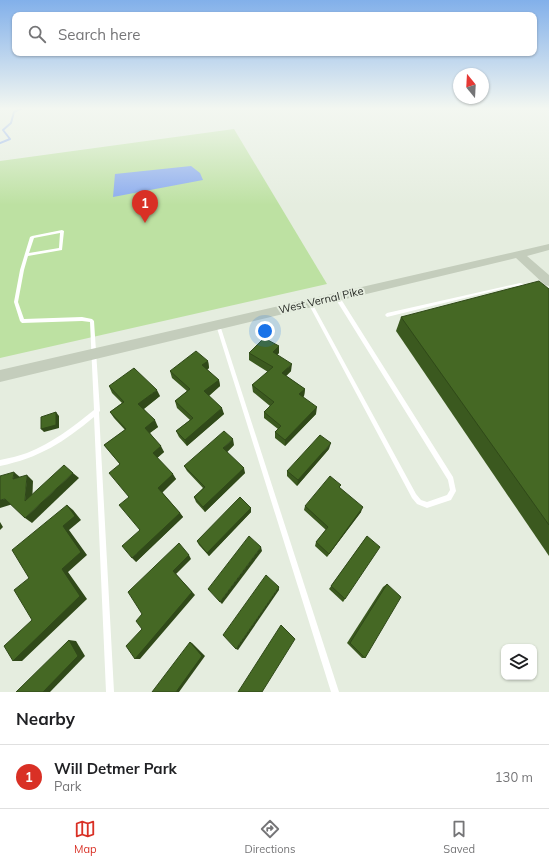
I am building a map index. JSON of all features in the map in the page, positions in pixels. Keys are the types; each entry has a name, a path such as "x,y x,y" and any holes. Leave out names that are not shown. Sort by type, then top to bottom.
{"main road":[{"name":"West Vernal Pike","path":"0,376 549,247"},
{"path":"518,254 549,282"}],"lane":[{"path":"26,255 61,249 62,231 32,237 26,255 16,302 22,321 82,319 92,321 110,692"},
{"path":"387,315 514,285 527,286 534,289"},
{"path":"310,303 414,496 419,502 427,505 449,498 453,491 451,479 337,297"},
{"path":"218,325 335,692"},
{"path":"0,463 13,461 37,452 64,438 97,411"}],"green space":[{"path":"151,140 241,140 327,284 0,358 0,161"}],"water":[{"path":"191,166 200,173 203,180 113,197 115,174"}],"building":[{"path":"539,281 549,289 549,525 401,317"},
{"path":"264,338 279,346 273,352 292,364 282,373 305,389 299,394 317,407 285,440 275,432 281,426 264,412 274,402 252,385 273,367 249,353"},
{"path":"196,351 208,361 202,365 219,380 204,391 222,408 185,440 176,431 193,418 175,401 190,389 170,371"},
{"path":"134,368 157,390 138,404 155,420 145,428 161,446 153,453 173,474 158,488 180,513 132,558 122,546 140,530 119,505 129,497 109,473 120,464 104,445 126,429 110,412 124,402 109,386"},
{"path":"56,412 56,425 41,429 41,417"},
{"path":"224,431 233,439 223,448 244,468 203,507 194,497 205,487 184,466"},
{"path":"320,435 331,443 298,480 287,471"},
{"path":"64,465 73,473 25,518 5,499 0,500 0,476 14,472 13,479 27,475 25,501"},
{"path":"330,476 341,485 339,487 363,507 329,554 316,542 328,527 305,506"},
{"path":"240,497 251,508 207,553 197,541"},
{"path":"67,505 75,516 63,526 81,552 62,569 80,596 13,661 4,646 32,620 14,590 29,578 12,550"},
{"path":"249,536 261,547 220,602 208,589"},
{"path":"367,536 380,547 345,599 331,586"},
{"path":"179,543 189,555 173,571 192,592 135,659 126,646 142,629 136,621 142,614 128,592"},
{"path":"266,575 279,587 236,649 223,635"},
{"path":"387,584 401,597 365,658 350,643"},
{"path":"281,625 295,639 262,692 238,692"},
{"path":"69,640 78,656 43,692 16,692"},
{"path":"190,642 202,656 176,692 152,692"}],"waterway":[{"path":"0,143 7,140"}],"place":[{"name":"Will Detmer Park","path":"145,223"}]}
